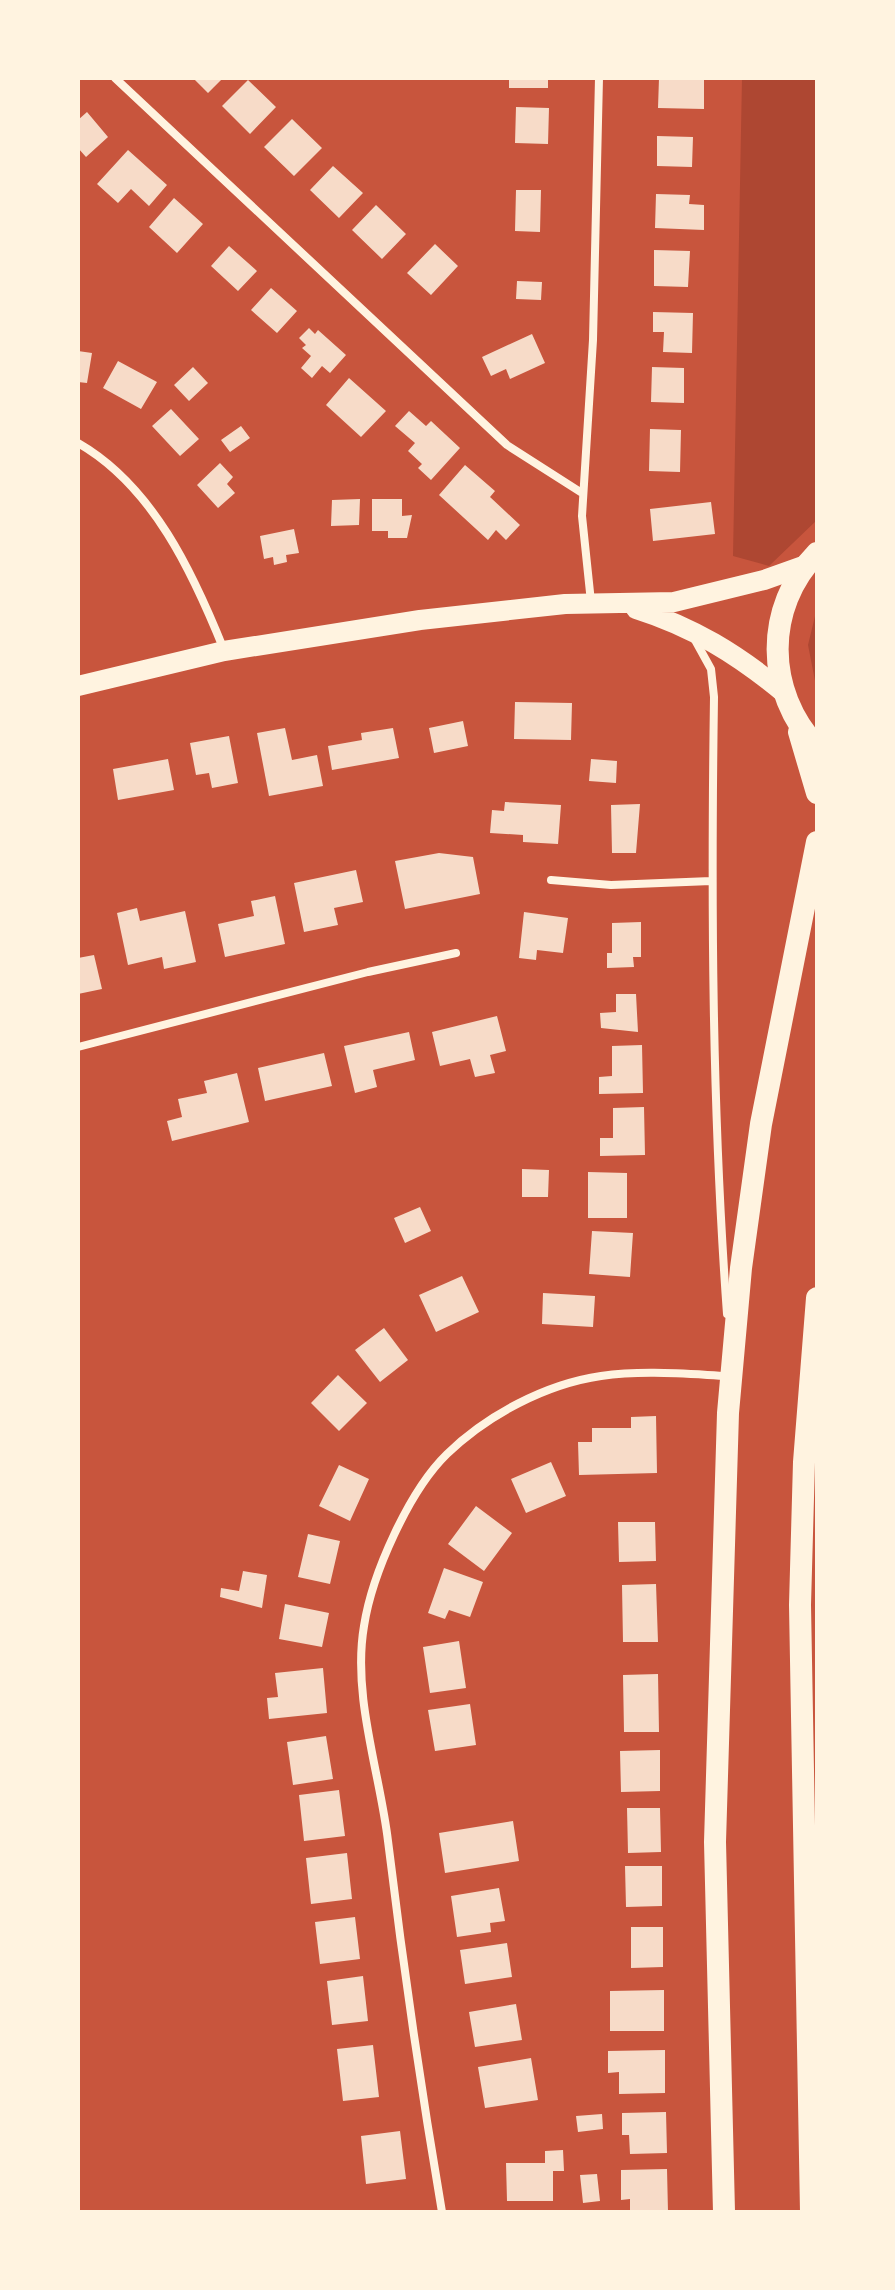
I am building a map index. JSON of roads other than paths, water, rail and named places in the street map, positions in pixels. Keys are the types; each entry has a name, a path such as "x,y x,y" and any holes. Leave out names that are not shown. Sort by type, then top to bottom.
{"highway":[{"path":"812,559 790,590 780,618 777,648 783,692 794,716 817,793"},
{"path":"794,716 817,747"},
{"path":"724,2212 715,1842 722,1542 732,1376 761,1124 817,842"},
{"path":"811,2212 800,1605 804,1462 817,1298"}],"main road":[{"path":"78,686 224,651 457,615 591,602 702,597 812,559"},
{"path":"617,603 679,622 728,648 783,692"}],"street":[{"path":"115,78 507,445 582,493"},
{"path":"591,602 582,493 593,340 599,78"},
{"path":"78,443 102,458 136,489 179,552 224,651"},
{"path":"442,2212 403,1957 383,1799 364,1694 364,1627 378,1577 396,1528 446,1455 493,1418 562,1386 601,1376 732,1376 716,1160 711,881 714,697 711,669 699,645 679,622"},
{"path":"551,880 611,885 711,881"},
{"path":"78,1047 368,972 456,953"}]}
